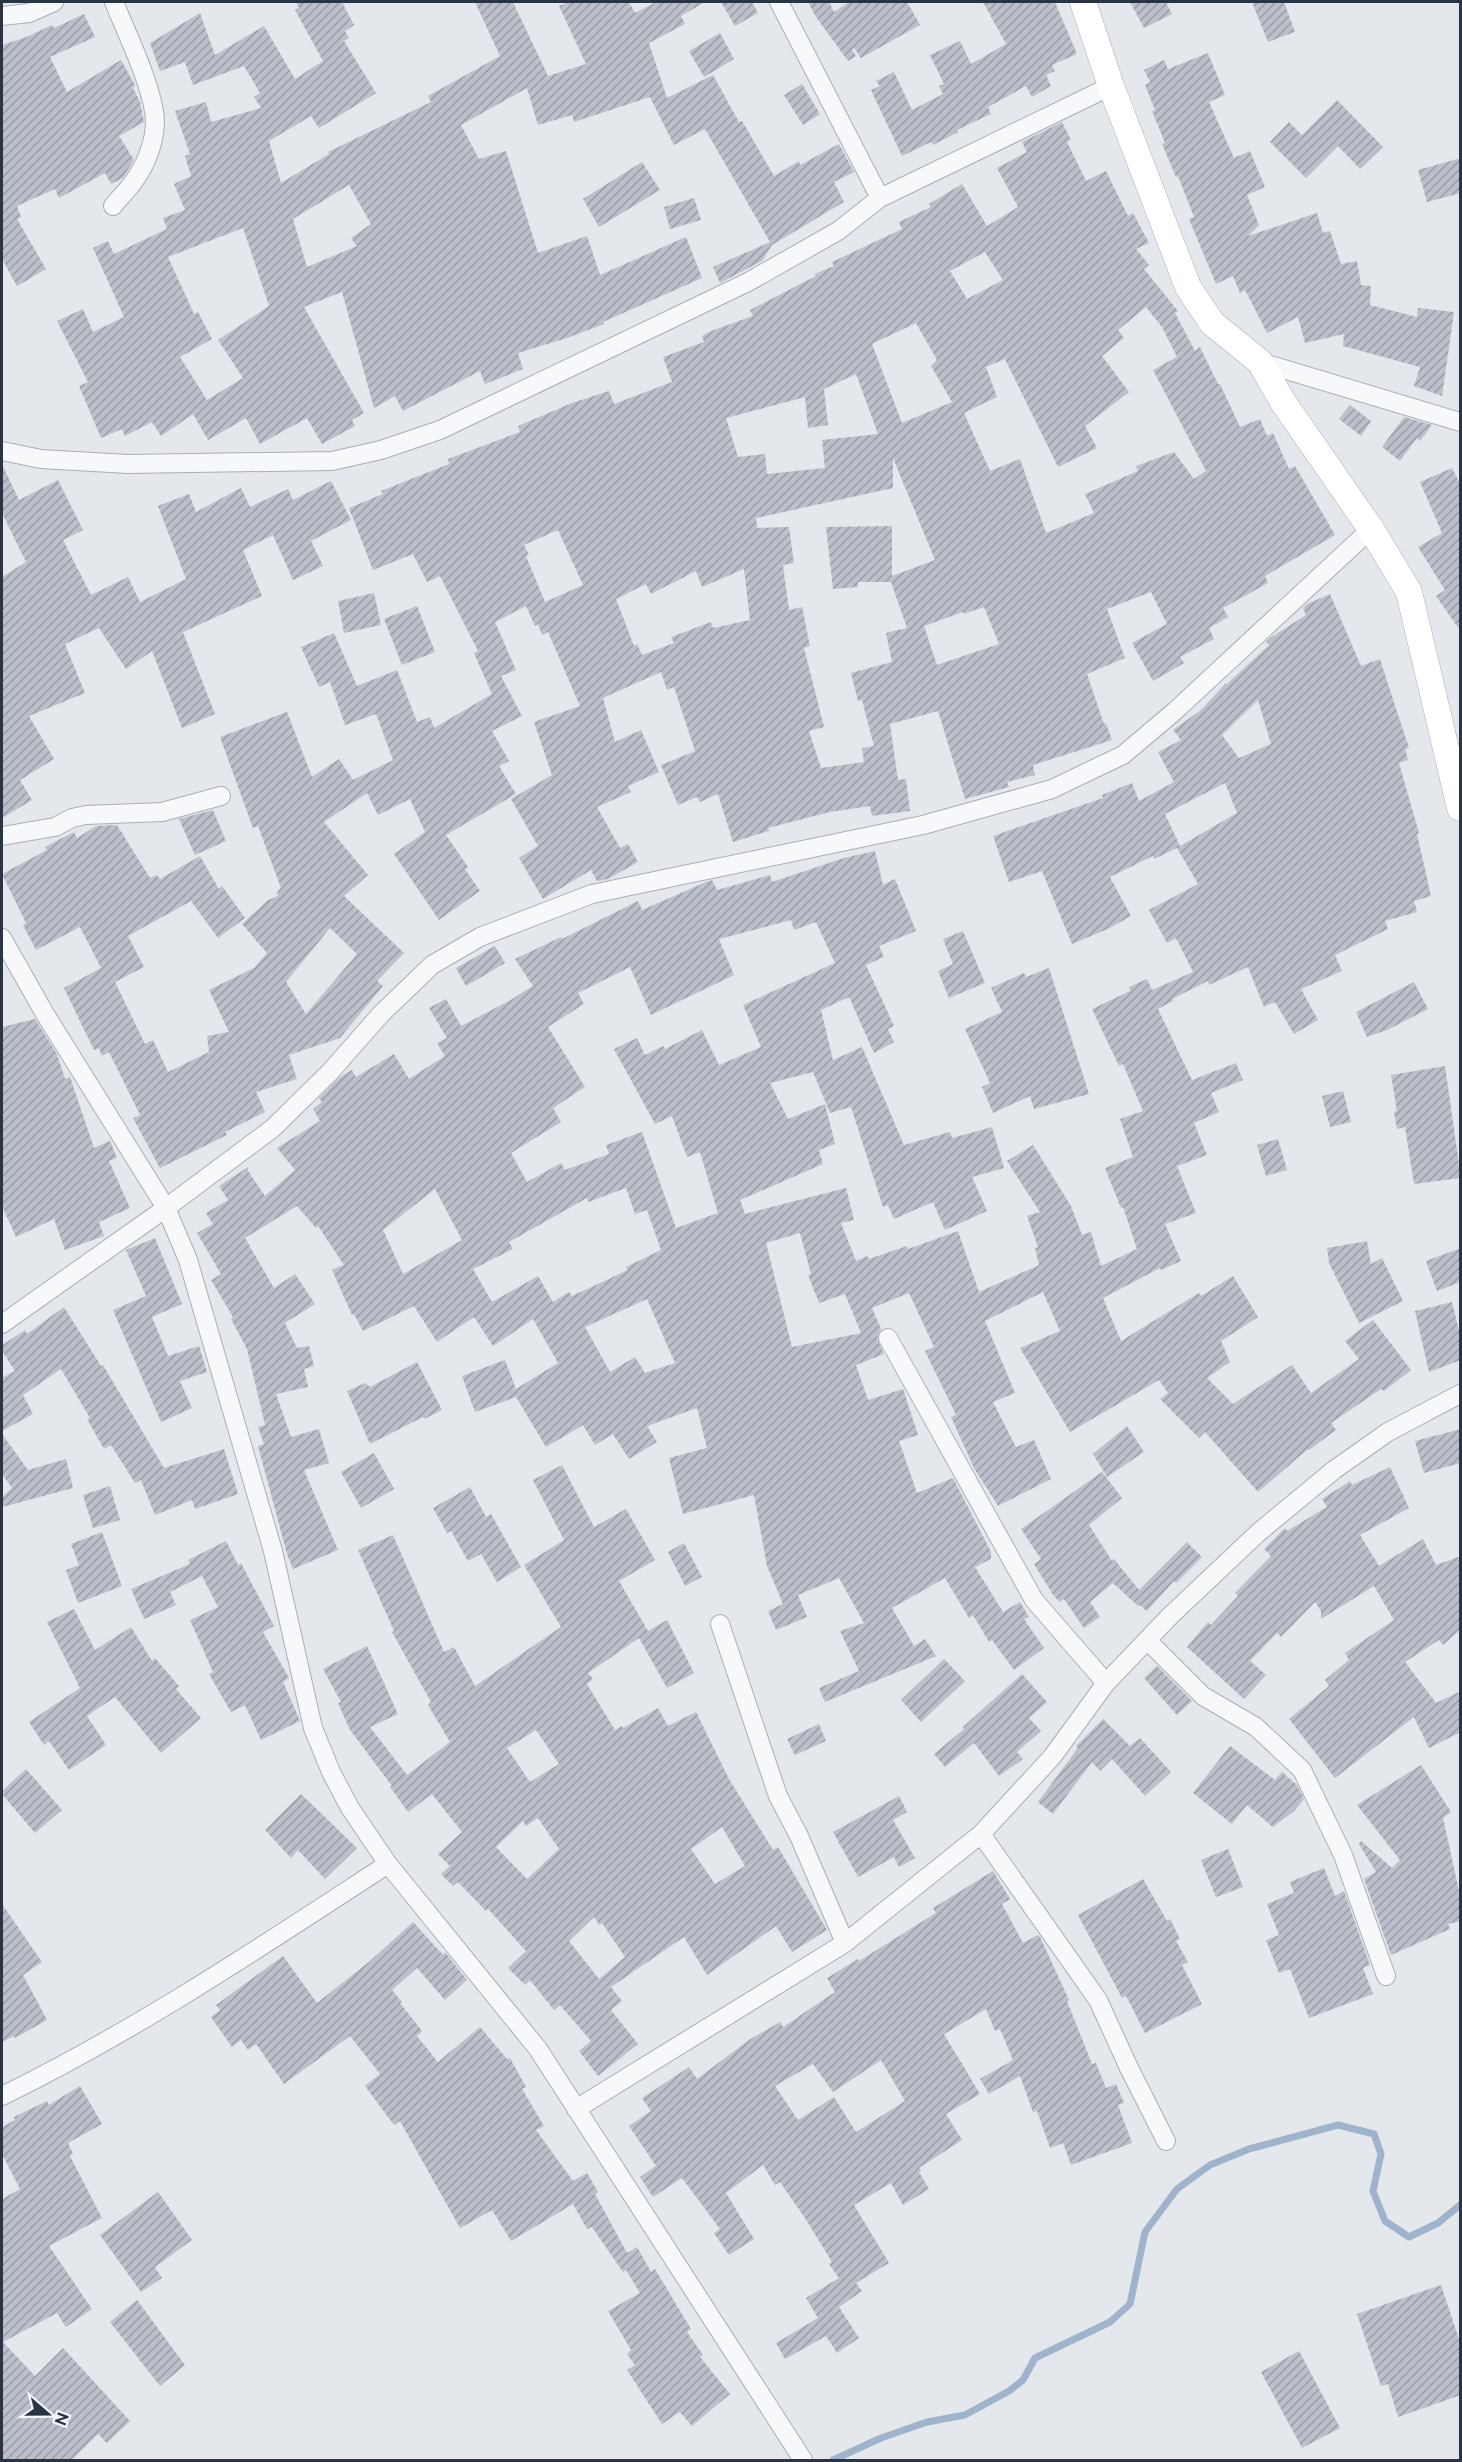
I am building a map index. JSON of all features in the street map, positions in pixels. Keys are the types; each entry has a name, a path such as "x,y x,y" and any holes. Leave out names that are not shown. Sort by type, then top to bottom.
{"main road":[{"path":"1083,2 1112,86 1188,287 1212,323 1260,362 1283,402 1371,529 1409,592 1461,807"}],"street":[{"path":"2,16 29,14 54,2"},
{"path":"113,206 135,180 148,155 155,132 155,112 148,89 114,2"},
{"path":"779,2 880,198"},
{"path":"2,451 41,459 128,464 332,461 381,450 440,430 748,282 838,231 880,198 1112,86"},
{"path":"1260,362 1461,422"},
{"path":"2,1324 166,1208 273,1128 330,1072 381,1014 432,965 480,938 592,894 923,825 1052,789 1123,755 1184,703 1371,529"},
{"path":"2,836 55,827 72,818 86,815 162,812 220,796"},
{"path":"2,938 45,1014 166,1208 191,1270 273,1551 313,1728 331,1772 350,1808 388,1864 538,2049 798,2453"},
{"path":"888,1338 1034,1600 1106,1683"},
{"path":"576,2109 845,1943 981,1834 1052,1757 1106,1683 1170,1616 1251,1540 1334,1470 1388,1432 1461,1394"},
{"path":"720,1624 778,1796 800,1836 845,1943"},
{"path":"1148,1641 1203,1696 1256,1727 1302,1770 1317,1796 1343,1855 1386,1976"},
{"path":"981,1834 1098,2000 1166,2141"},
{"path":"2,2096 68,2063 202,1986 388,1864"}],"building":[{"path":"296,2 342,2 354,25 345,31 349,38 344,41 376,93 319,128 311,116 269,141 281,183 329,154 328,152 431,102 428,96 500,56 475,2 513,2 548,76 586,64 559,6 569,2 629,2 635,13 656,2 705,2 681,16 685,24 649,43 667,98 713,75 739,122 742,121 774,176 799,161 800,165 839,144 854,172 834,182 844,202 772,245 762,261 720,283 713,267 770,242 705,129 674,145 650,97 574,122 572,115 538,125 527,88 461,125 479,159 506,151 538,253 587,236 600,275 686,237 702,278 603,322 604,324 518,353 523,369 485,384 480,371 403,411 395,396 374,408 342,292 304,307 364,413 352,420 355,426 322,444 307,418 260,444 246,418 208,440 193,414 161,436 152,422 125,436 122,429 101,438 79,386 88,382 57,321 83,309 93,332 124,317 93,248 108,241 114,254 167,229 163,218 185,210 174,184 191,176 185,156 190,154 175,111 206,102 211,122 261,108 254,97 260,93 244,66 193,85 185,62 160,71 150,43 200,13 215,55 264,26 295,79 323,61 295,10 299,8","holes":["349,185 371,224 351,238 357,246 307,267 293,219","243,228 269,306 218,340 243,378 207,400 180,357 212,339 198,312 194,314 168,257"]},
{"path":"721,2 752,2 758,13 735,26"},
{"path":"808,2 829,2 834,12 849,2 907,2 920,25 861,58 854,48 852,50 856,56 848,61"},
{"path":"983,2 1055,2 1077,54 1052,65 1055,71 1046,75 1051,86 1032,97 1026,86 988,107 991,114 957,130 958,132 933,145 931,142 902,156 871,90 880,86 876,81 894,72 912,110 943,94 939,86 944,84 930,55 960,41 971,64 1006,44"},
{"path":"1130,2 1166,2 1172,14 1144,28"},
{"path":"1252,2 1284,2 1295,32 1268,42"},
{"path":"84,14 95,37 50,57 67,92 121,60 135,85 133,88 140,102 144,122 119,136 134,160 123,178 111,184 105,173 59,198 55,189 17,206 21,217 17,219 46,269 17,286 2,259 2,45 52,25 54,28"},
{"path":"720,33 734,59 704,77 689,51"},
{"path":"1208,53 1225,95 1209,102 1234,158 1250,151 1265,187 1247,195 1259,225 1248,236 1317,213 1323,233 1330,231 1341,264 1357,261 1361,285 1371,286 1370,305 1417,317 1418,308 1454,312 1442,396 1414,386 1420,367 1343,346 1344,334 1305,343 1298,317 1267,333 1245,290 1240,293 1233,276 1216,284 1189,219 1194,217 1178,176 1176,177 1162,144 1165,143 1152,111 1155,110 1145,85 1150,82 1144,70 1164,60 1168,69"},
{"path":"802,84 820,114 803,125 784,95"},
{"path":"1337,100 1383,147 1360,169 1338,146 1306,178 1270,142 1289,122 1302,135"},
{"path":"1062,122 1071,140 1067,142 1086,181 1106,171 1128,216 1133,213 1149,243 1136,249 1149,265 1144,269 1178,311 1175,313 1195,351 1200,347 1240,427 1260,419 1267,436 1273,433 1289,469 1295,466 1335,535 1265,576 1268,583 1223,608 1228,617 1209,628 1214,639 1180,657 1184,663 1153,681 1132,643 1167,624 1151,592 1107,609 1125,658 1087,674 1104,724 1106,723 1112,740 1033,765 1035,775 1007,782 1009,787 965,799 938,711 890,724 898,780 906,779 910,811 872,816 870,806 830,812 768,828 769,831 733,842 718,794 700,802 697,797 678,805 661,765 695,751 674,687 667,690 661,672 603,698 615,742 641,730 659,772 628,786 631,792 597,807 620,848 628,844 638,862 608,879 597,881 591,870 543,899 519,858 538,846 511,799 552,775 534,722 580,706 548,632 542,635 538,624 535,626 526,606 495,622 516,670 501,676 522,716 492,731 509,761 499,766 516,794 446,835 468,867 465,869 480,891 439,920 394,854 425,832 410,799 378,815 367,793 324,822 368,875 344,896 404,953 377,981 383,986 340,1038 289,1055 297,1079 256,1092 265,1112 225,1132 227,1135 160,1168 133,1118 140,1115 109,1052 102,1056 99,1048 94,1050 64,988 101,968 80,927 36,950 23,925 26,923 2,874 47,850 45,847 74,832 77,838 96,826 117,825 150,878 157,875 160,879 200,856 219,889 222,886 245,918 218,938 191,901 128,936 144,967 115,982 145,1044 153,1040 168,1072 209,1052 207,1036 229,1032 209,990 254,968 267,953 242,924 268,900 278,896 277,892 281,888 258,826 253,828 220,737 287,712 312,777 339,759 353,780 393,760 376,714 345,725 330,682 319,687 301,647 334,633 357,686 397,670 417,722 430,717 434,728 492,694 474,653 478,651 440,576 427,582 413,554 373,570 349,508 383,494 381,491 449,464 448,459 520,432 518,426 572,403 609,391 614,404 672,382 663,357 704,342 702,336 711,331 753,316 750,310 834,266 832,262 902,229 899,222 931,207 929,204 962,184 987,226 1018,207 997,168 1027,152 1022,142","holes":["985,252 1003,280 967,299 950,271","1146,307 1162,327 1177,357 1153,370 1206,471 1194,479 1174,452 1136,466 1138,471 1085,494 1094,513 1046,533 1020,459 990,471 964,413 997,397 986,367 1005,359 1058,467 1097,448 1085,426 1129,392 1102,356 1124,338 1118,330","916,323 937,360 931,366 952,402 902,423 872,344","856,374 878,434 822,440 825,468 767,474 765,454 738,457 726,418 805,397 808,428 828,425 824,389","893,458 935,560 892,576 892,526 826,527 833,589 858,587 858,582 891,582 907,628 886,633 892,662 851,673 858,701 862,700 874,746 862,748 864,762 821,768 809,731 824,727 804,648 810,646 802,607 789,610 783,565 794,563 789,527 757,528 756,518 893,488","558,530 583,585 545,602 526,556 529,555 524,545","744,569 750,620 713,628 711,622 671,637 674,643 642,655 637,644 634,646 616,599 646,584 651,594 696,571 702,587","984,607 999,644 937,665 924,626","330,928 357,954 306,1014 286,982"]},
{"path":"1461,158 1461,193 1427,202 1418,170"},
{"path":"642,162 660,190 599,227 583,199"},
{"path":"694,198 701,220 670,229 664,207"},
{"path":"1350,405 1371,421 1361,436 1339,419"},
{"path":"1404,417 1432,425 1420,441 1417,438 1400,461 1382,447"},
{"path":"2,464 19,500 58,480 83,530 63,540 91,595 128,577 140,602 186,579 158,506 189,494 196,512 241,488 250,507 288,489 293,500 331,481 351,520 311,541 323,566 293,580 273,535 243,550 262,596 183,632 215,714 182,728 152,651 126,669 99,628 65,644 85,693 29,716 54,759 20,780 32,800 2,818 2,577 26,562 2,513"},
{"path":"1452,468 1461,486 1461,632 1436,596 1445,590 1418,547 1442,533 1420,482"},
{"path":"374,593 381,625 344,633 338,601"},
{"path":"1330,594 1361,666 1380,659 1409,748 1405,749 1408,760 1399,763 1419,833 1417,834 1431,896 1414,901 1417,912 1385,921 1388,929 1335,955 1342,971 1301,989 1318,1020 1294,1034 1275,1002 1264,1007 1248,967 1209,985 1208,981 1172,999 1173,1001 1158,1009 1192,1080 1236,1063 1243,1080 1211,1093 1219,1112 1194,1123 1207,1155 1177,1166 1196,1213 1165,1224 1181,1261 1161,1270 1160,1268 1103,1298 1121,1341 1199,1293 1201,1296 1233,1276 1258,1317 1221,1341 1230,1362 1207,1378 1233,1404 1292,1365 1311,1393 1359,1359 1345,1341 1373,1320 1411,1370 1384,1391 1381,1389 1331,1423 1336,1430 1308,1449 1258,1492 1205,1432 1199,1438 1160,1399 1168,1393 1159,1380 1070,1432 1020,1348 1060,1331 1043,1292 985,1321 1015,1393 993,1402 1016,1447 1034,1440 1051,1479 998,1506 974,1468 951,1417 956,1415 925,1351 934,1347 909,1293 872,1308 881,1329 877,1338 884,1354 856,1365 868,1400 903,1389 918,1435 899,1441 917,1493 953,1478 991,1552 991,1559 975,1567 1003,1612 1020,1602 1029,1617 1024,1619 1044,1648 1014,1670 992,1640 989,1642 973,1615 969,1618 945,1578 892,1608 914,1646 925,1639 936,1656 825,1702 819,1688 859,1671 840,1631 864,1623 839,1578 798,1595 807,1617 776,1630 768,1611 783,1604 767,1566 754,1495 683,1514 669,1458 707,1448 697,1408 647,1426 657,1442 629,1459 613,1434 595,1445 583,1425 546,1447 516,1397 475,1412 462,1376 505,1360 516,1389 558,1363 533,1319 493,1346 474,1317 437,1342 414,1306 363,1331 354,1314 352,1315 332,1270 344,1265 318,1226 316,1228 297,1206 245,1238 274,1288 295,1274 315,1304 285,1323 297,1348 309,1346 314,1366 304,1369 308,1387 276,1394 291,1437 319,1429 329,1463 304,1470 338,1550 293,1569 258,1446 264,1444 258,1427 265,1425 247,1349 231,1319 233,1317 211,1280 221,1274 197,1233 213,1224 206,1213 228,1200 219,1186 248,1167 248,1171 265,1196 295,1170 277,1148 320,1121 313,1109 322,1102 319,1098 340,1077 352,1070 356,1077 394,1054 409,1079 445,1056 437,1043 447,1038 429,1008 446,999 461,1026 533,986 515,959 561,937 562,939 638,901 642,910 712,880 717,890 770,875 772,882 844,858 875,851 883,885 895,879 916,931 879,946 884,957 866,965 894,1026 888,1029 894,1042 874,1053 849,997 821,1010 833,1060 862,1047 904,1145 950,1132 952,1138 992,1127 1004,1168 972,1177 987,1211 945,1230 933,1202 894,1219 888,1205 883,1207 851,1107 830,1113 813,1072 770,1083 788,1119 825,1104 835,1144 819,1150 823,1164 740,1200 745,1214 846,1188 854,1220 841,1223 856,1261 907,1246 908,1249 958,1231 979,1292 1039,1265 1035,1248 1038,1247 1027,1216 1040,1212 1007,1161 1033,1145 1071,1206 1082,1235 1091,1232 1101,1266 1137,1249 1123,1207 1121,1208 1105,1168 1133,1157 1120,1119 1143,1111 1123,1064 1119,1066 1092,1009 1130,991 1129,987 1147,979 1152,990 1193,972 1176,938 1167,943 1149,910 1198,884 1177,848 1154,859 1153,856 1110,877 1131,916 1110,928 1072,944 1042,871 1009,882 993,836 1103,798 1102,795 1132,783 1139,801 1174,782 1158,752 1181,740 1173,730 1201,710 1226,683 1269,645 1266,642 1270,638 1306,615 1303,608","holes":["1258,700 1271,744 1239,758 1222,735","1225,783 1237,813 1180,846 1165,814","791,920 794,930 816,922 835,963 743,1005 761,1047 719,1065 702,1030 665,1049 663,1046 645,1055 637,1038 614,1049 655,1124 672,1116 687,1157 700,1152 718,1213 676,1228 642,1132 606,1145 609,1154 565,1170 561,1163 527,1182 511,1153 561,1122 553,1108 585,1087 548,1027 584,1004 578,993 630,967 651,1015 734,975 719,939","626,1188 635,1214 647,1210 661,1250 626,1267 628,1270 572,1296 569,1292 553,1302 538,1276 492,1302 473,1269 513,1249 509,1242 587,1198 588,1202","435,1189 462,1240 403,1274 383,1230","800,1233 811,1274 808,1275 819,1303 845,1294 861,1333 792,1347 766,1243","647,1299 675,1363 645,1373 635,1357 610,1372 585,1327"]},
{"path":"417,606 435,652 402,665 384,619"},
{"path":"213,810 226,841 195,855 179,819"},
{"path":"963,931 985,983 949,998 938,971 953,964 943,939"},
{"path":"495,946 505,963 466,986 456,968"},
{"path":"1049,968 1089,1094 1034,1109 1030,1096 993,1113 982,1087 990,1083 965,1029 1002,1012 991,988 1024,973 1026,977"},
{"path":"1414,982 1428,1009 1387,1030 1367,1037 1356,1012"},
{"path":"35,1019 57,1054 65,1079 70,1077 94,1148 110,1141 117,1158 109,1161 130,1208 99,1222 104,1236 65,1250 54,1219 16,1237 2,1206 2,1027"},
{"path":"1445,1066 1461,1178 1414,1184 1405,1127 1397,1129 1394,1112 1397,1111 1391,1075"},
{"path":"1343,1091 1351,1122 1330,1127 1322,1096"},
{"path":"1278,1139 1287,1170 1266,1176 1257,1145"},
{"path":"155,1238 182,1304 152,1317 168,1356 199,1346 207,1372 180,1381 192,1408 161,1422 113,1310 146,1296 126,1250"},
{"path":"1367,1241 1371,1264 1382,1258 1403,1301 1359,1323 1329,1263 1327,1248"},
{"path":"1461,1248 1461,1282 1437,1291 1426,1261"},
{"path":"1452,1302 1461,1339 1461,1360 1429,1372 1415,1311"},
{"path":"64,1307 101,1366 103,1365 164,1468 224,1449 238,1494 195,1509 192,1500 155,1515 141,1480 135,1483 111,1445 104,1449 87,1419 90,1418 61,1369 23,1395 33,1414 2,1431 2,1378 15,1371 2,1351 2,1345 25,1330 27,1334"},
{"path":"417,1362 442,1410 370,1444 347,1391 365,1383 370,1387"},
{"path":"1127,1426 1144,1452 1107,1477 1093,1454"},
{"path":"1461,1429 1461,1463 1424,1473 1415,1441"},
{"path":"2,1434 28,1470 66,1459 73,1488 2,1507 2,1497 12,1488 2,1474"},
{"path":"374,1453 394,1489 361,1508 341,1472"},
{"path":"562,1465 594,1527 626,1509 655,1560 619,1581 648,1631 667,1620 694,1673 667,1688 639,1638 588,1673 593,1679 587,1684 615,1730 622,1726 623,1728 658,1708 668,1726 696,1712 729,1779 773,1850 778,1847 827,1930 792,1952 776,1926 707,1975 684,1937 611,1987 622,2001 611,2010 638,2044 598,2076 579,2051 591,2041 560,2005 554,2010 530,1980 525,1985 508,1968 526,1951 488,1909 486,1911 458,1882 453,1886 441,1874 450,1866 438,1854 462,1832 432,1794 408,1812 390,1787 392,1786 350,1730 338,1703 341,1702 323,1669 367,1646 398,1714 370,1727 407,1775 450,1742 428,1705 431,1702 392,1632 394,1631 358,1550 393,1535 444,1652 454,1647 475,1686 561,1627 524,1565 564,1540 533,1480","holes":["536,1730 559,1764 530,1782 507,1748","538,1818 559,1849 527,1879 496,1847 523,1821 526,1826","722,1827 745,1866 715,1884 691,1849","594,1917 599,1925 602,1923 625,1957 599,1979 569,1941"]},
{"path":"1390,1467 1409,1508 1360,1535 1379,1566 1423,1539 1436,1565 1461,1556 1461,1629 1443,1645 1439,1640 1405,1662 1436,1703 1461,1691 1461,1732 1429,1748 1414,1717 1335,1778 1289,1719 1329,1686 1325,1680 1349,1660 1345,1653 1394,1620 1374,1586 1321,1619 1321,1611 1315,1602 1281,1637 1277,1633 1250,1661 1266,1675 1244,1699 1187,1647 1208,1622 1211,1625 1238,1596 1235,1593 1271,1556 1264,1549 1285,1528 1287,1531 1327,1507 1322,1499 1350,1481 1352,1485"},
{"path":"1102,1472 1122,1498 1089,1525 1112,1561 1114,1559 1139,1590 1187,1542 1202,1557 1176,1583 1174,1581 1147,1611 1140,1605 1138,1606 1113,1583 1090,1602 1100,1617 1084,1628 1064,1599 1059,1602 1052,1593 1034,1564 1041,1559 1021,1529"},
{"path":"110,1486 120,1520 93,1528 83,1495"},
{"path":"470,1487 486,1517 491,1514 521,1567 497,1582 481,1554 468,1561 451,1531 447,1533 433,1508"},
{"path":"102,1532 122,1586 78,1603 66,1570 79,1565 71,1544"},
{"path":"226,1541 238,1565 241,1563 274,1626 263,1632 289,1678 283,1682 300,1721 261,1740 245,1705 231,1712 209,1674 213,1672 190,1620 218,1607 202,1576 170,1592 176,1605 144,1619 131,1589 190,1564 188,1560"},
{"path":"684,1543 702,1577 685,1586 668,1552"},
{"path":"74,1609 95,1650 131,1627 152,1661 155,1658 179,1686 176,1689 201,1718 161,1753 115,1697 87,1716 106,1745 69,1770 49,1741 44,1745 29,1722 80,1688 47,1622"},
{"path":"944,1659 965,1681 921,1722 901,1700"},
{"path":"1157,1666 1192,1701 1177,1715 1144,1678"},
{"path":"1022,1674 1047,1702 1029,1718 1041,1731 1017,1752 1023,1759 999,1776 974,1743 945,1767 934,1754"},
{"path":"1103,1719 1130,1746 1140,1738 1171,1772 1145,1796 1112,1759 1100,1771 1092,1762 1053,1814 1038,1802 1078,1748 1076,1746"},
{"path":"819,1724 826,1741 795,1755 787,1739"},
{"path":"1230,1746 1275,1780 1282,1772 1297,1785 1304,1799 1294,1811 1273,1827 1247,1805 1232,1824 1193,1793"},
{"path":"1421,1765 1451,1812 1443,1818 1461,1900 1461,1921 1448,1924 1450,1929 1391,1955 1364,1879 1376,1872 1359,1844 1361,1841 1392,1868 1400,1860 1357,1805"},
{"path":"26,1769 62,1810 35,1833 2,1794 2,1791"},
{"path":"301,1794 357,1848 325,1879 298,1850 291,1858 265,1830"},
{"path":"899,1796 907,1812 893,1820 915,1858 899,1867 894,1857 858,1877 833,1832"},
{"path":"1228,1849 1243,1887 1216,1897 1201,1860"},
{"path":"1324,1868 1335,1896 1344,1891 1370,1965 1363,1968 1373,1994 1309,2018 1290,1969 1279,1973 1266,1940 1279,1935 1267,1904 1294,1893 1290,1882"},
{"path":"993,1871 1010,1899 1002,1904 1023,1943 1038,1935 1040,1937 1069,2000 1067,2001 1092,2064 1096,2063 1106,2088 1116,2084 1124,2103 1118,2105 1132,2143 1071,2165 1063,2143 1050,2148 1037,2111 1033,2112 1020,2076 989,2094 980,2079 1013,2060 1000,2029 995,2031 986,2009 944,2034 980,2094 946,2114 962,2140 919,2168 929,2189 903,2205 891,2183 854,2205 889,2263 856,2283 862,2291 839,2307 859,2338 837,2353 826,2336 785,2359 776,2343 818,2318 806,2298 839,2278 805,2218 780,2182 775,2185 763,2165 726,2193 754,2239 729,2255 714,2233 720,2229 682,2178 653,2197 640,2177 656,2166 629,2126 651,2111 642,2098 689,2067 697,2079 749,2040 780,2022 783,2027 835,1992 827,1978 936,1913 933,1908","holes":["881,2060 905,2101 856,2132 834,2097 798,2120 775,2086 813,2064 833,2092"]},
{"path":"1143,1879 1167,1921 1170,1919 1180,1939 1176,1941 1188,1962 1182,1965 1202,2004 1145,2033 1126,1996 1122,1998 1078,1915"},
{"path":"2,1904 42,1962 23,1975 47,2020 15,2038 14,2036 2,2042"},
{"path":"413,1922 443,1955 445,1952 467,1980 445,2000 417,1968 392,1990 422,2031 417,2036 438,2062 480,2027 507,2059 510,2058 526,2087 522,2089 544,2126 536,2130 573,2181 587,2173 598,2192 595,2194 627,2253 637,2247 651,2272 655,2269 691,2329 687,2332 703,2355 700,2357 730,2394 692,2426 680,2412 662,2424 627,2370 635,2365 627,2354 631,2350 608,2311 640,2293 626,2270 623,2272 592,2227 587,2229 573,2204 511,2241 492,2210 460,2228 400,2121 394,2125 365,2086 380,2074 350,2036 284,2084 256,2044 248,2050 241,2040 232,2047 211,2017 220,2010 216,2005 283,1956 317,2003 370,1961"},
{"path":"80,2086 102,2124 68,2143 73,2154 70,2156 102,2218 49,2246 92,2309 66,2327 57,2313 3,2342 35,2376 63,2348 130,2421 107,2443 98,2434 72,2460 2,2460 2,2199 20,2189 2,2154 2,2127 15,2120 14,2117 47,2101 49,2105"},
{"path":"158,2192 192,2240 155,2267 162,2278 141,2292 100,2235"},
{"path":"1441,2285 1461,2345 1461,2395 1398,2417 1388,2384 1381,2386 1357,2314"},
{"path":"137,2300 185,2365 160,2386 110,2322"},
{"path":"1299,2351 1340,2428 1302,2448 1261,2372"}],"waterway":[{"path":"833,2460 881,2438 927,2422 965,2415 1009,2391 1023,2380 1035,2358 1110,2322 1130,2304 1145,2232 1177,2189 1210,2165 1249,2149 1338,2125 1374,2134 1381,2154 1373,2191 1385,2221 1409,2237 1438,2223 1460,2205"}]}
